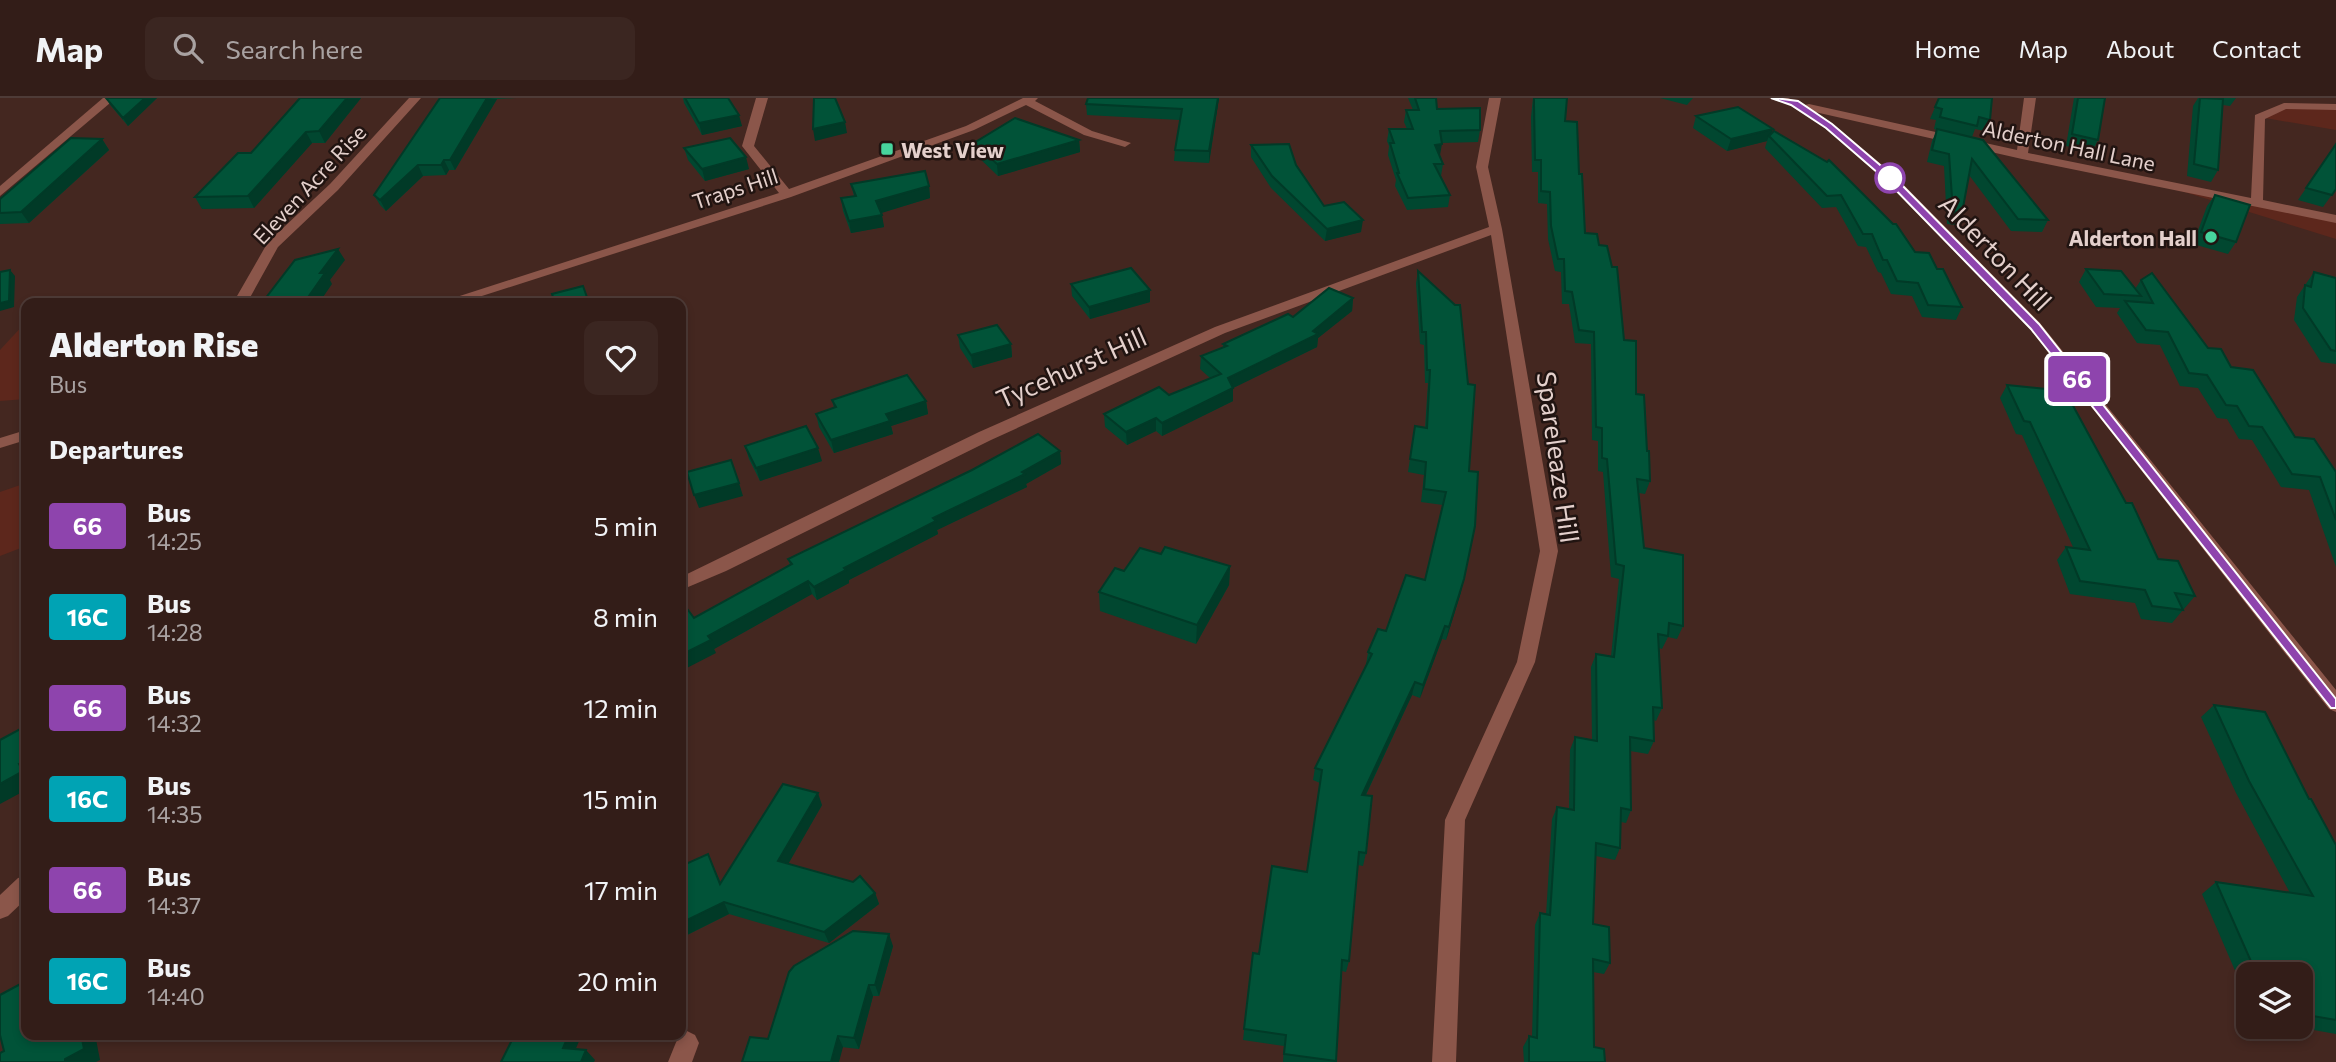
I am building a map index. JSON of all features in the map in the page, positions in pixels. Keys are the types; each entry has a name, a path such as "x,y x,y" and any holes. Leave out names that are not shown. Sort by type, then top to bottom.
{"street":[{"path":"0,192 110,98"},
{"name":"Eleven Acre Rise","path":"243,298 272,245 334,187 415,98"},
{"path":"762,98 748,146 787,194"},
{"name":"Spareleaze Hill","path":"1444,1062 1455,820 1526,662 1549,551 1496,229 1482,167 1495,98"},
{"name":"Alderton Hill","path":"1775,98 1794,103 1829,126 1890,178 2035,326 2336,704"},
{"path":"2022,155 2030,98"},
{"path":"1030,99 1088,133 1125,143"},
{"name":"Traps Hill","path":"461,298 787,194 970,128 1030,99"},
{"name":"Alderton Hall Lane","path":"1794,103 2022,155 2336,219"},
{"path":"2257,203 2259,117 2284,106 2336,107"},
{"name":"Tycehurst Hill","path":"686,582 985,436 1220,330 1496,229"},
{"path":"0,443 21,437"},
{"path":"0,909 21,890"}],"shaded area":[{"path":"2284,106 2336,107 2336,130 2259,117"},
{"path":"2149,181 2336,219 2336,239"},
{"path":"21,327 21,399 0,401 0,350"},
{"path":"21,485 21,548 0,556 0,492"}],"building":[{"path":"106,98 145,98 123,118"},
{"path":"300,98 347,98 319,131 306,132 248,196 195,197 238,153 251,153"},
{"path":"440,98 487,98 450,160 444,160 441,165 418,165 380,200 374,195"},
{"path":"685,98 728,98 739,115 699,123"},
{"path":"814,98 835,98 845,122 813,129"},
{"path":"1088,98 1218,98 1209,151 1175,150 1182,109 1086,104"},
{"path":"1415,98 1436,98 1437,109 1480,108 1480,130 1440,131 1442,144 1435,145 1443,164 1434,164 1450,195 1408,198 1397,173 1390,143 1394,143 1389,129 1413,129 1406,110 1419,110"},
{"path":"1534,98 1567,98 1565,121 1577,122 1585,233 1597,234 1599,245 1607,246 1612,267 1617,267 1624,340 1636,341 1636,394 1644,395 1649,451 1650,481 1637,479 1644,548 1683,555 1683,626 1669,623 1668,636 1658,634 1662,708 1653,707 1654,741 1630,737 1631,810 1621,808 1620,848 1596,843 1593,924 1609,927 1610,963 1593,959 1594,1047 1604,1049 1605,1062 1529,1062 1529,1036 1537,1038 1540,913 1550,915 1557,807 1574,810 1575,737 1597,741 1596,654 1614,657 1624,566 1616,564 1607,459 1602,458 1602,428 1596,427 1594,332 1579,330 1572,292 1565,291 1564,259 1558,259 1551,226 1550,192 1541,191 1541,160 1535,160"},
{"path":"1939,98 1992,98 1990,120 1979,117 1977,126 1940,117 1942,109 1935,107"},
{"path":"2078,98 2105,98 2098,140 2072,134"},
{"path":"2200,98 2223,99 2218,170 2194,164"},
{"path":"1738,107 1773,129 1731,139 1696,116"},
{"path":"1015,118 1079,140 997,164 974,143"},
{"path":"1937,129 1983,140 2048,220 2018,219 1972,159 1962,213 1953,212 1949,154 1932,150"},
{"path":"1774,131 1827,162 1829,160 1896,224 1915,252 1929,253 1937,269 1943,269 1962,307 1928,305 1918,283 1897,281 1887,260 1883,260 1872,234 1863,234 1841,195 1827,196 1769,136"},
{"path":"71,138 102,139 21,212 0,213 0,199"},
{"path":"730,138 746,157 702,169 684,148"},
{"path":"1289,144 1296,165 1324,206 1344,202 1363,220 1327,229 1272,176 1251,145"},
{"path":"2336,144 2336,189 2332,195 2306,188"},
{"path":"925,171 929,186 876,201 882,215 849,221 841,198 856,196 851,184"},
{"path":"2215,195 2250,205 2236,242 2201,232"},
{"path":"338,249 320,273 325,273 308,298 266,298 295,260"},
{"path":"1131,268 1150,290 1089,307 1071,284"},
{"path":"2086,269 2121,271 2141,296 2104,294"},
{"path":"10,270 9,301 0,303 0,272"},
{"path":"1418,271 1455,305 1460,305 1468,384 1475,385 1469,471 1478,472 1475,526 1464,579 1449,627 1445,626 1423,685 1415,682 1362,795 1372,796 1366,853 1359,852 1349,961 1342,960 1336,1061 1284,1054 1286,1035 1244,1029 1253,953 1259,954 1272,866 1307,872 1322,770 1315,768 1372,654 1368,652 1378,629 1386,631 1406,575 1425,580 1446,492 1424,489 1426,462 1410,459 1415,426 1427,428 1430,370 1427,370 1426,332 1422,332"},
{"path":"2314,272 2336,278 2336,351 2331,350 2303,308 2305,285 2311,287"},
{"path":"2152,273 2208,348 2221,349 2231,367 2253,370 2295,437 2314,439 2336,472 2336,520 2320,477 2292,474 2262,427 2249,426 2237,406 2226,405 2207,375 2189,373 2168,332 2146,330 2125,301 2153,303 2141,280"},
{"path":"583,286 587,298 553,298 552,294"},
{"path":"1329,288 1353,298 1313,331 1318,334 1228,378 1233,388 1162,423 1156,418 1126,432 1104,414 1159,387 1169,395 1221,374 1201,356 1227,346 1223,344 1288,314 1293,317"},
{"path":"997,325 1011,344 971,355 958,335"},
{"path":"907,375 926,401 886,414 890,421 831,440 816,414 836,407 832,400"},
{"path":"2007,385 2065,391 2126,503 2132,503 2158,559 2178,561 2195,596 2175,593 2183,610 2152,606 2145,590 2080,581 2066,547 2090,550 2030,422 2024,421"},
{"path":"806,426 818,448 756,468 745,446"},
{"path":"1038,434 1060,451 1022,472 1025,474 933,518 936,521 844,568 846,570 814,587 808,581 708,636 711,640 686,652 686,611 688,610 694,618 792,564 788,559 972,470"},
{"path":"731,460 739,483 694,495 687,472"},
{"path":"1165,547 1230,566 1197,625 1099,592 1115,568 1124,571 1140,548 1161,554"},
{"path":"2214,705 2265,712 2309,799 2336,845 2336,1020 2313,1016 2313,962 2251,962 2216,882 2313,896 2249,781"},
{"path":"21,729 21,772 0,784 0,740"},
{"path":"783,784 818,793 778,861 853,882 860,876 875,893 824,932 724,902 686,921 686,864 708,854 720,884"},
{"path":"853,931 889,934 875,985 869,985 854,1038 838,1036 831,1062 742,1062 750,1037 768,1039 789,972 794,966"},
{"path":"21,984 21,1040 82,1040 84,1049 65,1059 65,1062 0,1062 0,1053 4,1051 0,1035 0,995"},
{"path":"512,1040 566,1040 563,1048 586,1050 581,1062 501,1062"}],"bus line":[{"name":"66","path":"1775,98 1794,103 1829,126 1890,178 2035,326 2336,704"}],"place":[{"name":"West View","path":"887,149"},
{"name":"Alderton Hall","path":"2211,237"}]}
